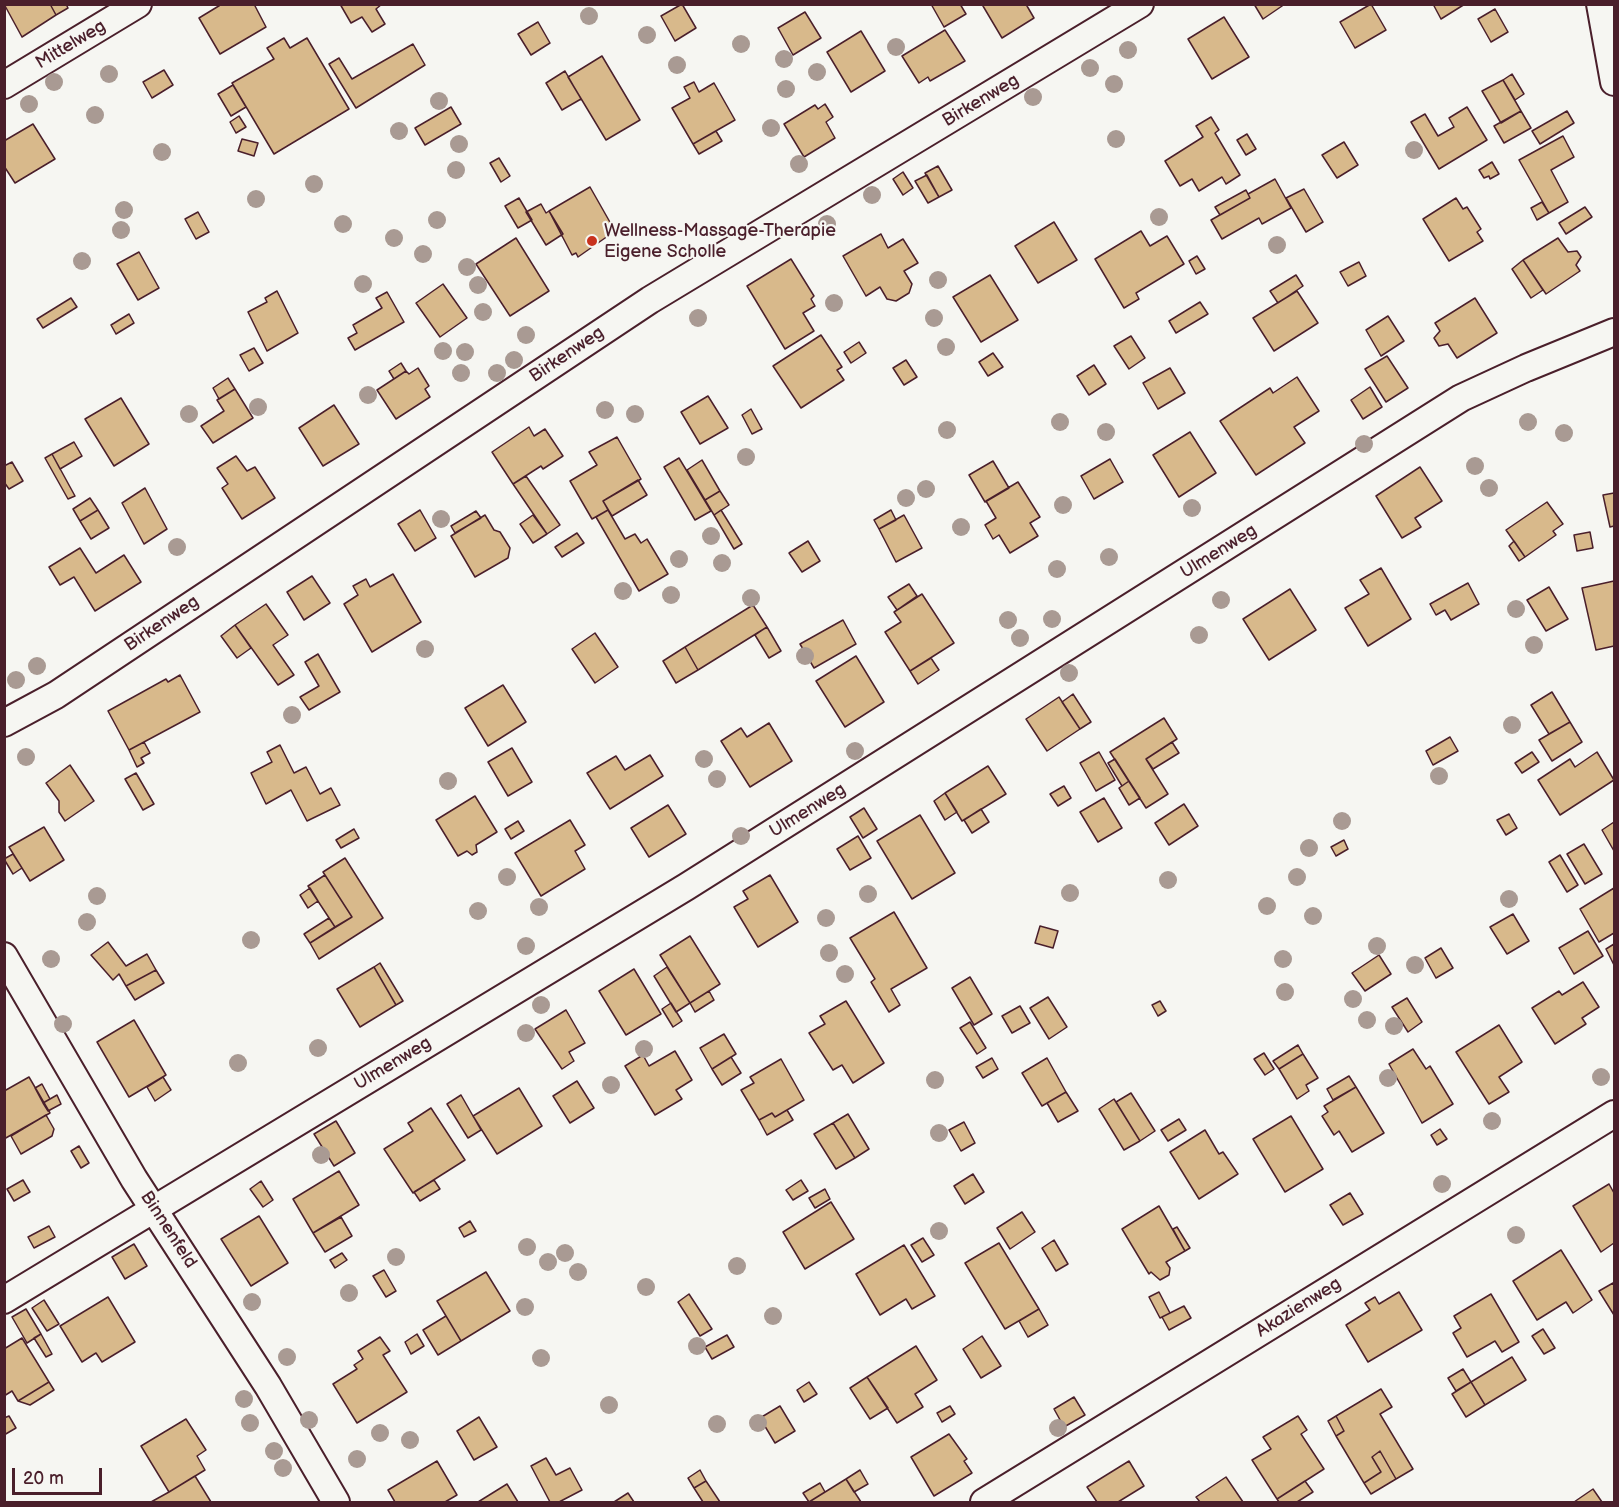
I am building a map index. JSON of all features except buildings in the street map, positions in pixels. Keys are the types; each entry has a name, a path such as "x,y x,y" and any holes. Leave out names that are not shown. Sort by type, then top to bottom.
{"street":[{"name":"Mittelweg","path":"4,85 138,4"},
{"name":"Birkenweg","path":"4,723 56,695 650,300 1140,4"},
{"path":"1600,4 1614,82"},
{"name":"Ulmenweg","path":"4,1300 686,887 1461,398 1526,368 1614,332"},
{"name":"Binnenfeld","path":"4,956 134,1179 156,1209 268,1386 336,1503"},
{"name":"Akazienweg","path":"984,1503 1614,1114"}],"place":[{"name":"Wellness-Massage-Therapie Eigene Scholle","path":"592,241"}]}
